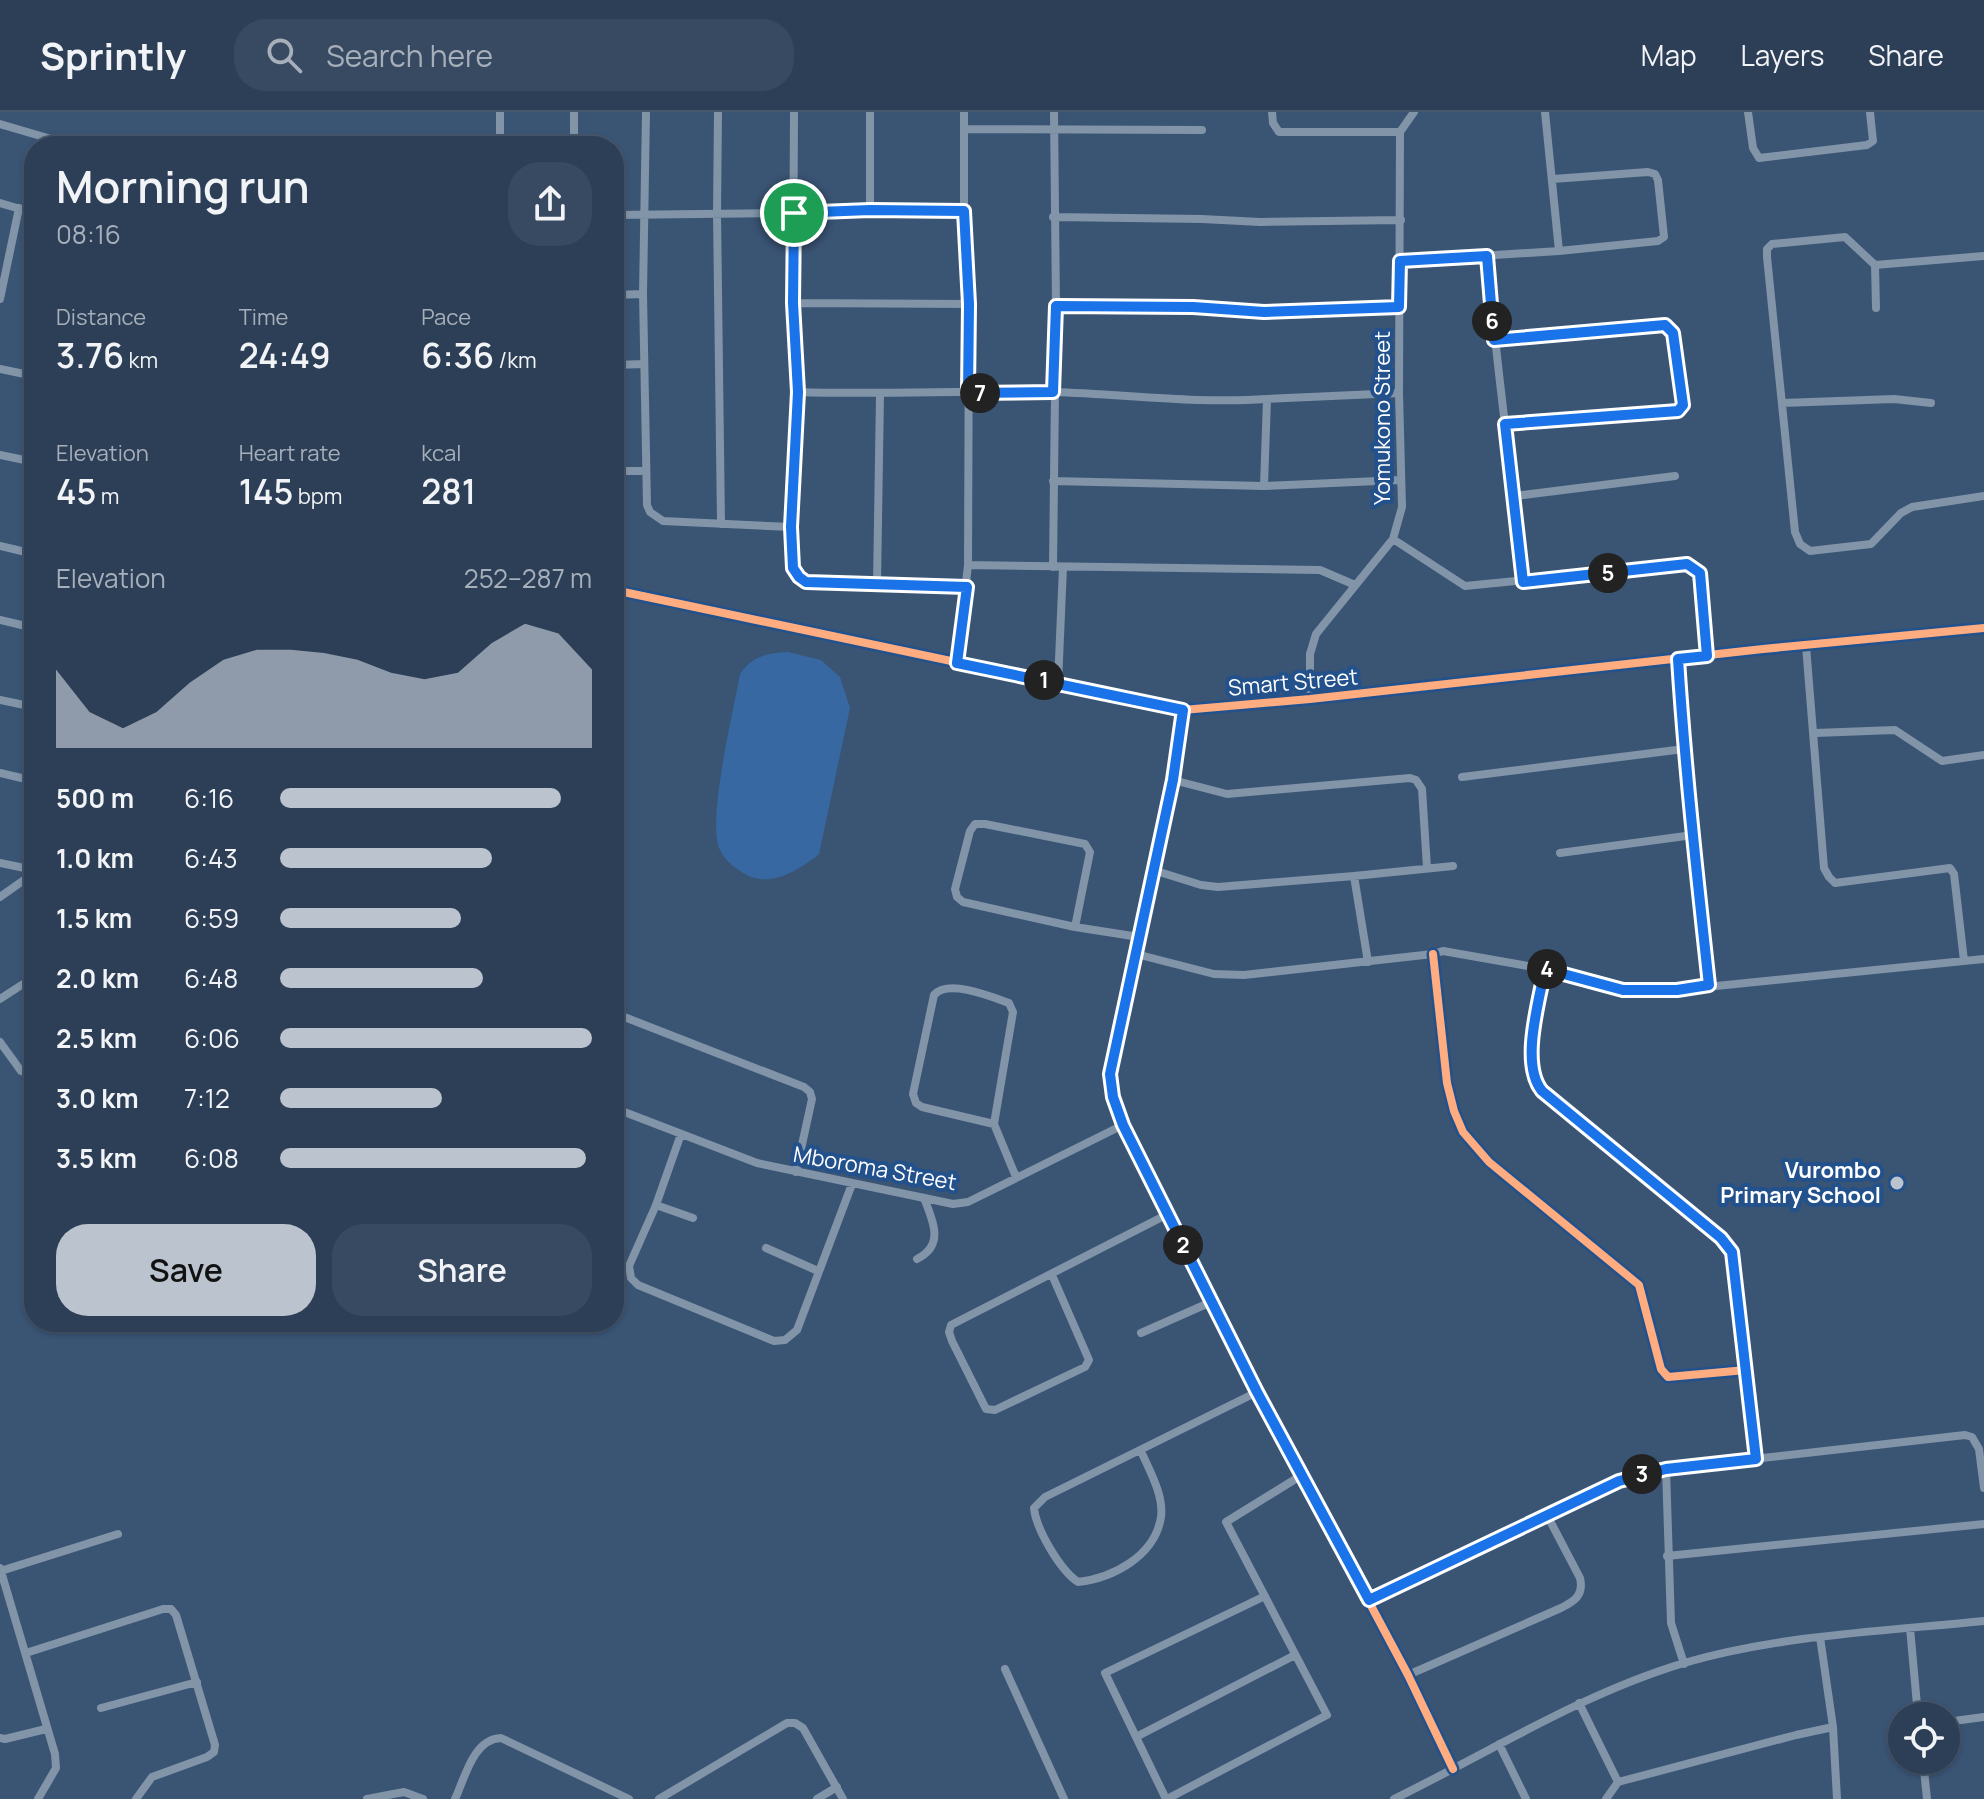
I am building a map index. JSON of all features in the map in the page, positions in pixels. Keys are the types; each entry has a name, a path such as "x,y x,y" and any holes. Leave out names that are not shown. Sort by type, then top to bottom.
{"street":[{"path":"500,112 500,136"},
{"path":"574,112 574,136"},
{"path":"646,112 643,294 647,505 655,517 663,521 791,527"},
{"path":"718,112 721,524"},
{"path":"794,112 793,303 798,392 791,527 793,568 806,582 967,587"},
{"path":"870,112 870,210"},
{"path":"957,663 968,565 969,304 964,211 964,112"},
{"path":"1054,112 1056,306 1053,481 1058,567 1058,683"},
{"path":"1272,112 1273,123 1279,132 1400,132 1414,112"},
{"path":"1545,112 1559,251"},
{"path":"1748,112 1753,148 1759,158 1867,145 1873,141 1870,112"},
{"path":"0,124 41,136"},
{"path":"964,129 1202,130"},
{"name":"Yomukono Street","path":"1310,699 1313,642 1393,539 1402,507 1400,132"},
{"path":"1400,261 1559,251 1658,241 1664,237 1655,174 1553,179"},
{"path":"0,203 24,210"},
{"path":"0,299 19,208"},
{"path":"624,214 964,211"},
{"path":"1053,217 1260,222 1401,220"},
{"path":"1876,308 1875,265 1851,240 1840,236 1772,244 1767,249 1795,532 1800,544 1810,551 1871,544 1901,513 1912,507 1984,496"},
{"path":"1487,256 1523,582"},
{"path":"1875,265 1984,256"},
{"path":"624,295 643,294"},
{"path":"793,303 969,304"},
{"path":"1056,306 1193,307 1264,312 1399,307"},
{"path":"1494,340 1665,325 1673,333 1683,405 1678,411 1505,424"},
{"path":"624,365 644,364"},
{"path":"0,369 24,374"},
{"path":"798,392 880,395 1053,392 1193,399 1399,393"},
{"path":"877,584 880,395"},
{"path":"1264,486 1267,399"},
{"path":"1782,403 1894,399 1931,403"},
{"path":"0,455 24,460"},
{"path":"624,471 646,471"},
{"path":"1515,496 1675,476"},
{"path":"1053,481 1264,486 1401,480"},
{"path":"1393,539 1465,586 1687,564 1700,573 1707,656"},
{"path":"0,546 24,552"},
{"path":"968,565 1320,570 1355,585"},
{"name":"Smart Street","path":"624,592 1183,710 1984,628"},
{"path":"0,620 24,626"},
{"path":"1806,646 1824,868 1835,883 1950,868 1954,874 1964,961"},
{"path":"1678,659 1684,749 1709,985"},
{"path":"0,700 24,705"},
{"path":"1183,710 1173,780 1110,1074 1113,1097 1123,1125 1211,1302 1408,1675 1453,1769"},
{"path":"1815,733 1895,730 1942,761 1984,755"},
{"path":"1462,777 1684,749"},
{"path":"0,773 24,779"},
{"path":"1173,780 1227,794 1410,778 1416,780 1422,789 1427,868"},
{"path":"1075,927 1090,852 1085,844 975,824 970,831 955,889 957,897 963,902 1075,927 1139,937"},
{"path":"1560,853 1693,835"},
{"path":"0,863 24,869"},
{"path":"1153,870 1218,887 1453,866"},
{"path":"1354,876 1368,962"},
{"path":"0,897 24,879"},
{"path":"1136,954 1214,974 1229,974 1275,973 1454,951 1545,969 1623,990 1677,990 1984,959"},
{"path":"1433,954 1447,1083 1463,1132 1489,1162 1639,1285 1661,1369 1668,1377 1746,1370"},
{"path":"1545,969 1533,1038 1531,1072 1535,1083 1727,1244 1732,1252 1756,1459"},
{"path":"0,999 24,983"},
{"path":"994,1124 916,1103 913,1094 934,995 940,988 950,986 1000,1000 1009,1003 1013,1012 994,1124 1016,1177"},
{"path":"624,1017 810,1092 812,1099 796,1172"},
{"path":"0,1042 24,1072"},
{"name":"Mboroma Street","path":"624,1112 757,1163 953,1204 968,1202 1123,1125"},
{"path":"681,1134 656,1205 629,1266 631,1278 638,1285 774,1341 785,1340 797,1330 852,1184"},
{"path":"917,1259 928,1253 934,1241 933,1222 924,1198"},
{"path":"656,1205 693,1218"},
{"path":"1052,1275 1089,1360 1085,1367 995,1410 986,1409 952,1341 949,1332 951,1325 1168,1214"},
{"path":"766,1248 818,1271"},
{"path":"1141,1333 1211,1302"},
{"path":"1141,1451 1158,1494 1161,1515 1155,1535 1144,1552 1120,1569 1095,1580 1078,1582 1066,1574 1035,1519 1034,1508 1045,1497 1257,1392"},
{"path":"1369,1600 1619,1481 1666,1469 1965,1435 1972,1437 1979,1449 1984,1488"},
{"path":"1666,1469 1671,1623 1684,1664"},
{"path":"1265,1596 1105,1673 1167,1799 1327,1715 1295,1655 1265,1596 1226,1522 1302,1475"},
{"path":"1408,1675 1561,1608 1579,1595 1582,1587 1580,1578 1547,1515"},
{"path":"1667,1556 1984,1524"},
{"path":"38,1799 56,1768 55,1754 0,1569 118,1534"},
{"path":"26,1653 163,1609 171,1609 176,1615 215,1745 214,1752 152,1777 136,1799"},
{"path":"1394,1799 1579,1703 1684,1664 1750,1648 1820,1637 1984,1621"},
{"path":"1910,1628 1917,1702"},
{"path":"1820,1637 1833,1727 1837,1799"},
{"path":"1136,1737 1295,1655"},
{"path":"1005,1669 1064,1799"},
{"path":"101,1708 197,1682"},
{"path":"1579,1703 1618,1782"},
{"path":"1960,1720 1984,1717"},
{"path":"659,1799 787,1723 803,1728 843,1799"},
{"path":"1606,1799 1618,1782 1833,1727"},
{"path":"0,1738 46,1729"},
{"path":"455,1799 477,1751 484,1743 501,1738 629,1799"},
{"path":"1499,1744 1526,1799"},
{"path":"1924,1774 1927,1799"},
{"path":"817,1799 837,1787"},
{"path":"367,1799 404,1792 423,1799"}],"shaded area":[{"path":"788,652 821,660 840,677 850,708 819,854 785,875 756,878 735,868 720,850 716,816 719,792 740,674 761,657"}],"cycle path":[{"path":"624,592 1183,710 1984,628"},
{"path":"1183,710 1173,780 1110,1074 1113,1097 1123,1125 1257,1392 1408,1675 1453,1769"},
{"path":"1433,954 1447,1083 1463,1132 1489,1162 1639,1285 1661,1369 1668,1377 1746,1370 1732,1252 1727,1244 1542,1091 1532,1065 1532,1049 1545,969"}],"place":[{"name":"Vurombo Primary School","path":"1897,1183"}],"route":[{"path":"964,211 969,304 968,393 1053,392 1056,306 1193,307 1264,312 1399,307 1400,261 1487,256 1494,340 1665,325 1673,333 1683,405 1678,411 1505,424 1523,582 1687,564 1700,573 1707,656 1678,659 1684,749 1709,985 1677,990 1623,990 1545,969 1533,1038 1531,1072 1542,1091 1721,1238 1732,1252 1756,1459 1666,1469 1619,1481 1369,1600 1257,1392 1123,1125 1113,1097 1110,1074 1173,780 1183,710 957,663 967,587 806,582 799,577 793,568 791,527 798,392 793,303 794,213 964,211"}]}
